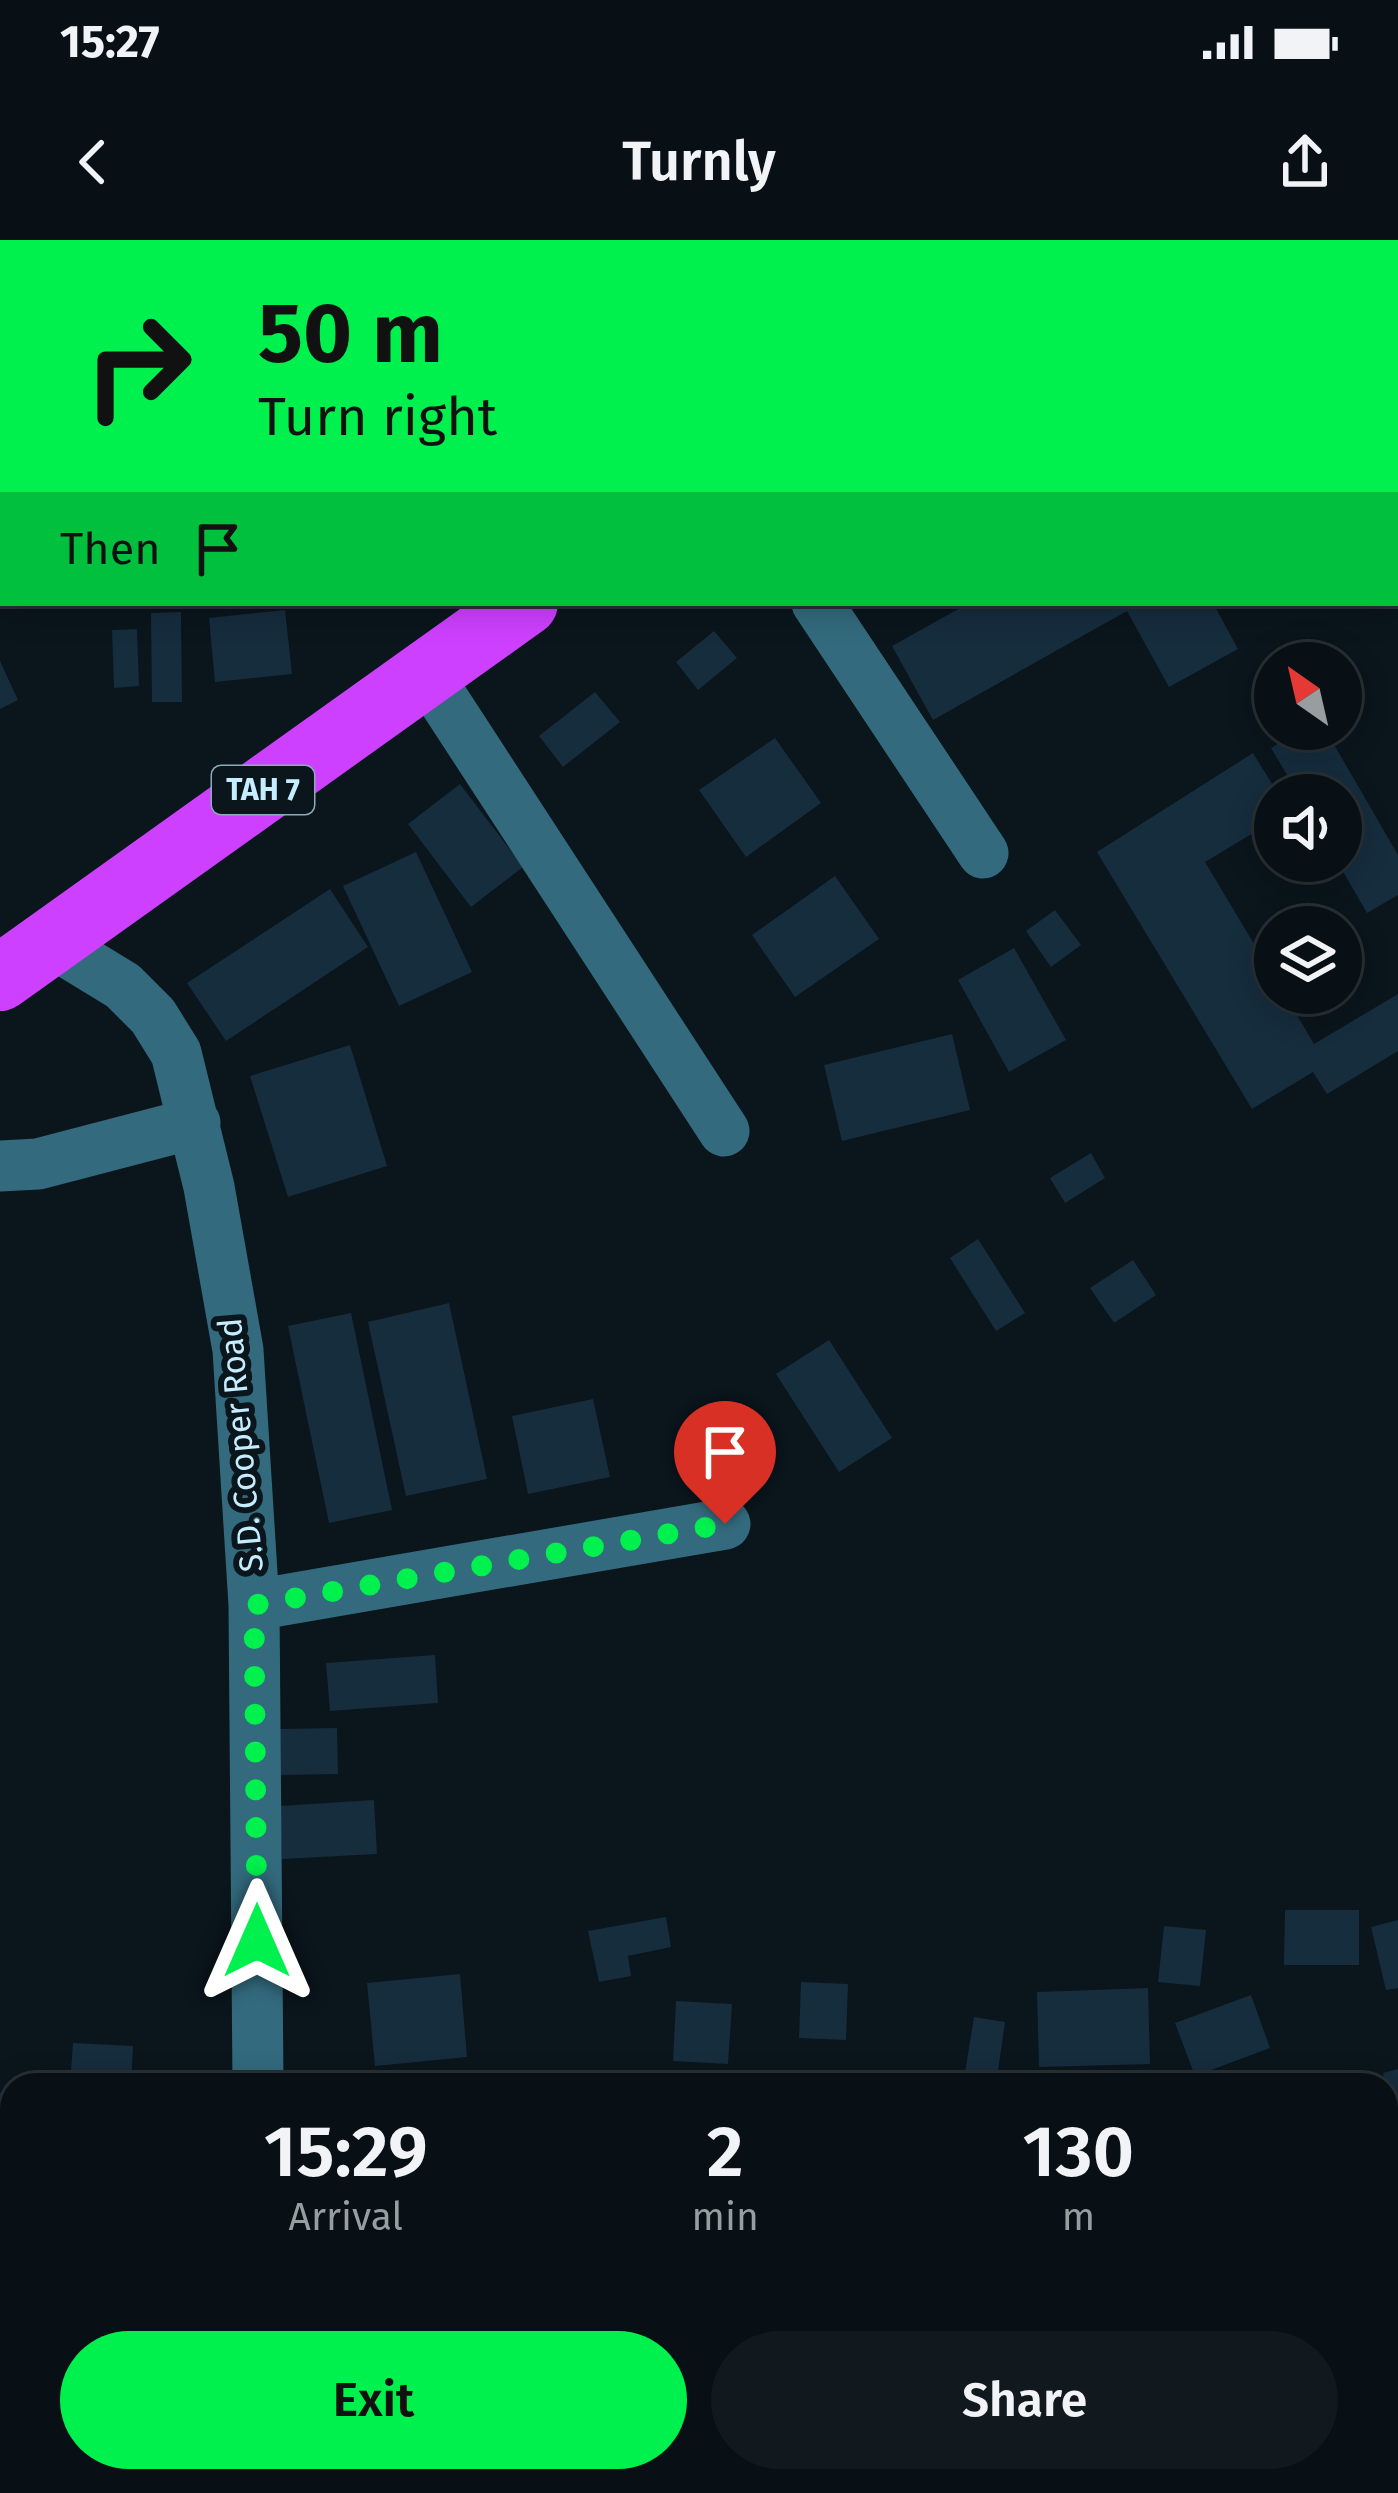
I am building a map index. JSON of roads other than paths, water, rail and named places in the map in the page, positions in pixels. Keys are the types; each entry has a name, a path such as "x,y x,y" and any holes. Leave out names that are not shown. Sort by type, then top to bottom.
{"highway":[{"name":"TAH 7","path":"25,960 522,606"}],"street":[{"path":"819,606 983,853"},
{"path":"426,673 724,1131"},
{"name":"S.D. Cooper Road","path":"25,960 123,986 154,1016 176,1053 195,1123 238,1350 254,1605 258,2073"},
{"path":"0,1166 38,1164 195,1123"},
{"path":"254,1605 725,1524"}]}
